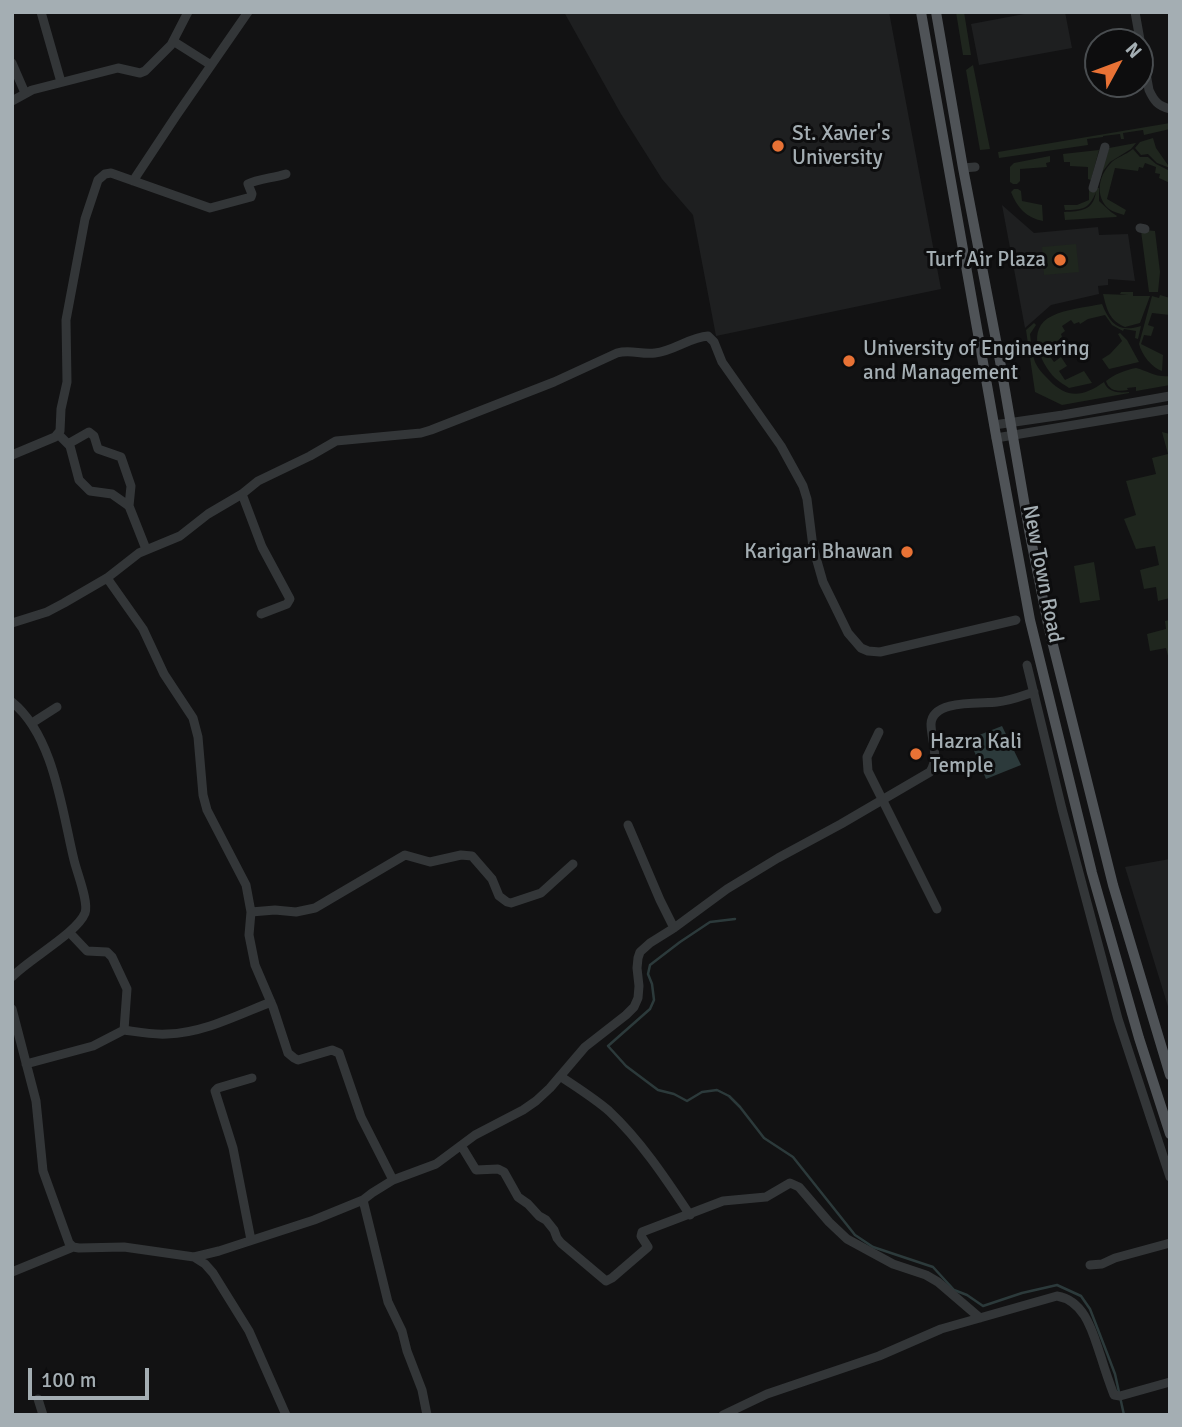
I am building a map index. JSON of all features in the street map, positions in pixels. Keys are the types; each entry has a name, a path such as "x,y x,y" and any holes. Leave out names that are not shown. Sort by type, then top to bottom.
{"main road":[{"name":"New Town Road","path":"921,12 1030,620 1092,873 1131,1013 1170,1134"},
{"path":"936,12 969,167 1011,422"},
{"name":"New Town Road","path":"1011,422 1047,616 1081,736 1113,885 1170,1075"}],"street":[{"path":"41,12 61,82"},
{"path":"12,101 25,93 118,68 143,72 148,70 173,41 188,12"},
{"path":"133,181 248,12"},
{"path":"1135,12 1149,90 1154,100 1166,108"},
{"path":"173,41 211,65"},
{"path":"12,63 25,93"},
{"path":"1093,188 1105,147"},
{"path":"12,455 58,434 67,382 67,313 85,219 100,177 111,173 210,208 251,197 248,184 250,182 285,174"},
{"path":"12,623 64,603 107,578 146,548 180,536 265,476 336,441 431,430 554,382 617,353 627,350 643,354 658,353 708,336 803,486 813,547 823,582 848,633 861,648 874,652 887,651 1016,620"},
{"path":"994,425 1170,396"},
{"path":"996,438 1170,409"},
{"path":"68,444 89,432 94,436 99,449 121,457 131,486 129,506 146,548"},
{"path":"58,434 68,444 79,480 90,491 112,494 129,506"},
{"path":"242,494 262,547 290,600 287,604 261,614"},
{"path":"107,578 143,629 164,674 193,718 207,810 243,878 251,912 250,944 257,971 289,1053 298,1060 332,1051 339,1053 361,1117 393,1180"},
{"path":"1027,666 1118,1019 1170,1177"},
{"path":"12,1272 73,1247 124,1247 194,1256 219,1251 314,1220 363,1200 393,1180 429,1168 483,1131 536,1101 585,1047 634,1007 638,998 637,968 640,952 650,943 727,889 930,772 934,765 931,723 938,711 957,704 1009,700 1034,692"},
{"path":"12,702 32,723 57,783 86,905 85,913 69,932 12,977"},
{"path":"32,723 57,707"},
{"path":"879,732 867,757 869,771 937,909"},
{"path":"628,825 674,928"},
{"path":"251,912 296,912 315,908 405,855 430,862 461,855 472,856 492,879 499,897 511,903 541,893 573,864"},
{"path":"69,932 87,951 104,951 112,957 127,989 124,1030"},
{"path":"26,1064 93,1046 124,1030 158,1034 199,1030 271,1002"},
{"path":"12,1009 36,1101 43,1171 66,1238 73,1247"},
{"path":"560,1076 603,1106 628,1129 666,1178 690,1215"},
{"path":"251,1240 233,1148 215,1091 252,1078"},
{"path":"462,1147 476,1170 498,1169 504,1172 517,1197 546,1220 558,1240 606,1280 612,1278 648,1247 640,1234 642,1232 723,1201 766,1197 787,1185 795,1184 840,1234 893,1264 938,1282 980,1318"},
{"path":"363,1200 388,1302 402,1331 428,1415"},
{"path":"1090,1265 1102,1264 1170,1243"},
{"path":"194,1256 212,1273 248,1331 286,1415"},
{"path":"723,1415 767,1394 879,1356 941,1329 1057,1296 1072,1301 1087,1319 1117,1395 1170,1382"},
{"path":"37,1399 43,1415"}],"shaded area":[{"name":"St. Xavier's University","path":"564,12 889,12 941,289 716,336 693,215 662,179 621,114"},
{"path":"956,12 964,12 971,55 963,55"},
{"path":"1035,12 1065,12 1072,48 979,65 971,24"},
{"path":"973,65 990,149 980,150 966,70"},
{"path":"1170,123 1170,129 1144,135 1143,130 1123,133 1124,139 1121,139 1120,134 1103,136 1087,139 1088,145 999,158 998,152"},
{"path":"1153,138 1156,148 1170,168 1157,163 1148,154 1141,155 1135,148 1140,142"},
{"path":"1136,143 1110,162 1103,171 1097,188 1099,201 1117,216 1065,220 1064,212 1081,210 1092,203 1096,192 1085,207 1065,210 1064,205 1077,205 1089,200 1089,190 1095,190 1109,148"},
{"path":"1133,149 1140,157 1148,157 1170,171 1170,183 1159,178 1160,174 1155,173 1156,167 1145,163 1138,171 1115,168 1107,199 1126,210 1124,215 1111,210 1105,204 1100,187 1110,164"},
{"path":"1099,150 1091,180 1088,179 1088,167 1070,166 1070,162 1064,162 1063,154"},
{"path":"1050,156 1047,167 1020,169 1020,181 1017,184 1010,182 1010,167 1014,163"},
{"path":"1014,189 1021,191 1022,201 1042,205 1043,221 1023,211 1011,192"},
{"path":"1002,205 1034,233 1098,227 1099,235 1128,234 1135,281 1108,279 1108,285 1098,286 1099,294 1051,305 1025,328"},
{"path":"1141,231 1155,231 1160,272 1158,292 1149,292"},
{"name":"Turf Air Plaza","path":"1076,244 1079,272 1044,275 1042,247"},
{"path":"1133,292 1133,296 1150,296 1140,323 1125,327 1110,314 1103,294 1128,295 1120,294"},
{"path":"1160,295 1170,298 1170,315 1152,313 1148,325 1154,327 1151,336 1144,335 1141,344 1163,355 1162,371 1148,360 1139,344 1152,296 1159,298"},
{"path":"1102,304 1108,317 1116,325 1127,328 1141,326 1138,339 1135,338 1136,331 1123,331 1112,325 1105,315 1080,324 1074,324 1071,320 1062,326 1065,331 1061,334 1062,337 1046,351 1054,362 1061,357 1067,366 1059,371 1065,380 1084,371 1092,383 1069,388 1055,378 1044,364 1038,346 1039,329 1044,321 1052,316"},
{"path":"1034,323 1036,325 1030,334 1035,362 1056,386 1076,394 1104,382 1111,390 1129,393 1062,405 1035,392 1026,330"},
{"path":"1120,333 1139,362 1109,369 1102,359 1122,341 1118,334"},
{"path":"1136,368 1170,376 1170,385 1136,391 1136,387 1127,388 1128,390 1121,391 1112,389 1107,384 1106,381 1113,376"},
{"path":"1162,432 1170,434 1170,598 1158,601 1156,587 1144,589 1140,570 1159,565 1155,546 1136,549 1124,519 1136,515 1126,481 1156,474 1152,458 1168,454"},
{"path":"1094,562 1100,600 1080,603 1074,566"},
{"path":"1170,620 1170,657 1166,648 1150,651 1147,634 1166,629 1165,621"},
{"path":"1002,726 1021,765 986,779 969,739"},
{"path":"1170,859 1170,1013 1125,867"}],"waterway":[{"path":"735,919 710,922 650,965 648,974 654,1000 650,1009 608,1046 626,1066 658,1090 687,1101 702,1092 717,1090 729,1096 764,1138 793,1157 855,1235 873,1247 933,1267 954,1290 983,1306 1057,1285 1081,1296 1090,1309 1115,1374 1124,1415"}],"place":[{"name":"St. Xavier's University","path":"778,146"},
{"name":"Turf Air Plaza","path":"1060,260"},
{"name":"University of Engineering and Management","path":"849,361"},
{"name":"Karigari Bhawan","path":"907,552"},
{"name":"Hazra Kali Temple","path":"916,754"}]}
